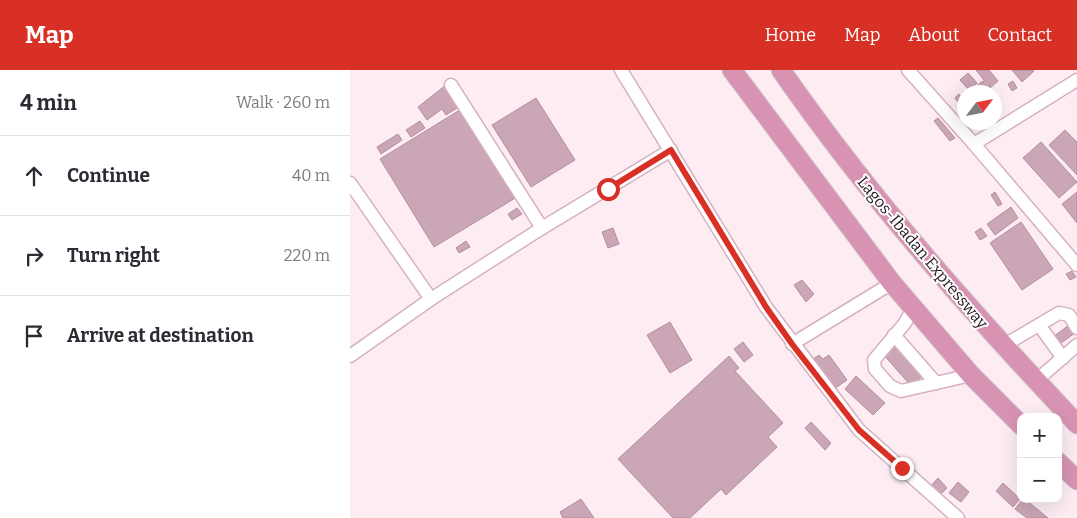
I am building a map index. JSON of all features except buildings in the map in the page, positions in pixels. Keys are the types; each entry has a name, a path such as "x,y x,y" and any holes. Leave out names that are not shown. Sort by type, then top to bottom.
{"highway":[{"path":"732,70 892,283 971,375 1017,421"},
{"name":"Lagos-Ibadan Expressway","path":"781,70 892,219 1003,346 1077,424"},
{"path":"1062,466 1077,480"}],"street":[{"path":"621,70 766,307 792,344 859,430 958,518"},
{"path":"908,70 1077,265"},
{"path":"974,144 1077,80"},
{"path":"451,85 542,228"},
{"path":"350,356 430,299 671,150"},
{"path":"350,183 430,299"},
{"path":"792,344 892,283"},
{"path":"913,308 905,323 874,360 875,369 890,386 901,391 971,375"},
{"path":"1003,346 1059,313 1069,315 1077,328"},
{"path":"1039,325 1063,358"},
{"path":"894,335 936,383"},
{"path":"1036,381 1077,345"}],"route":[{"path":"608,189 671,150 766,307 792,344 859,430 902,468"}]}
